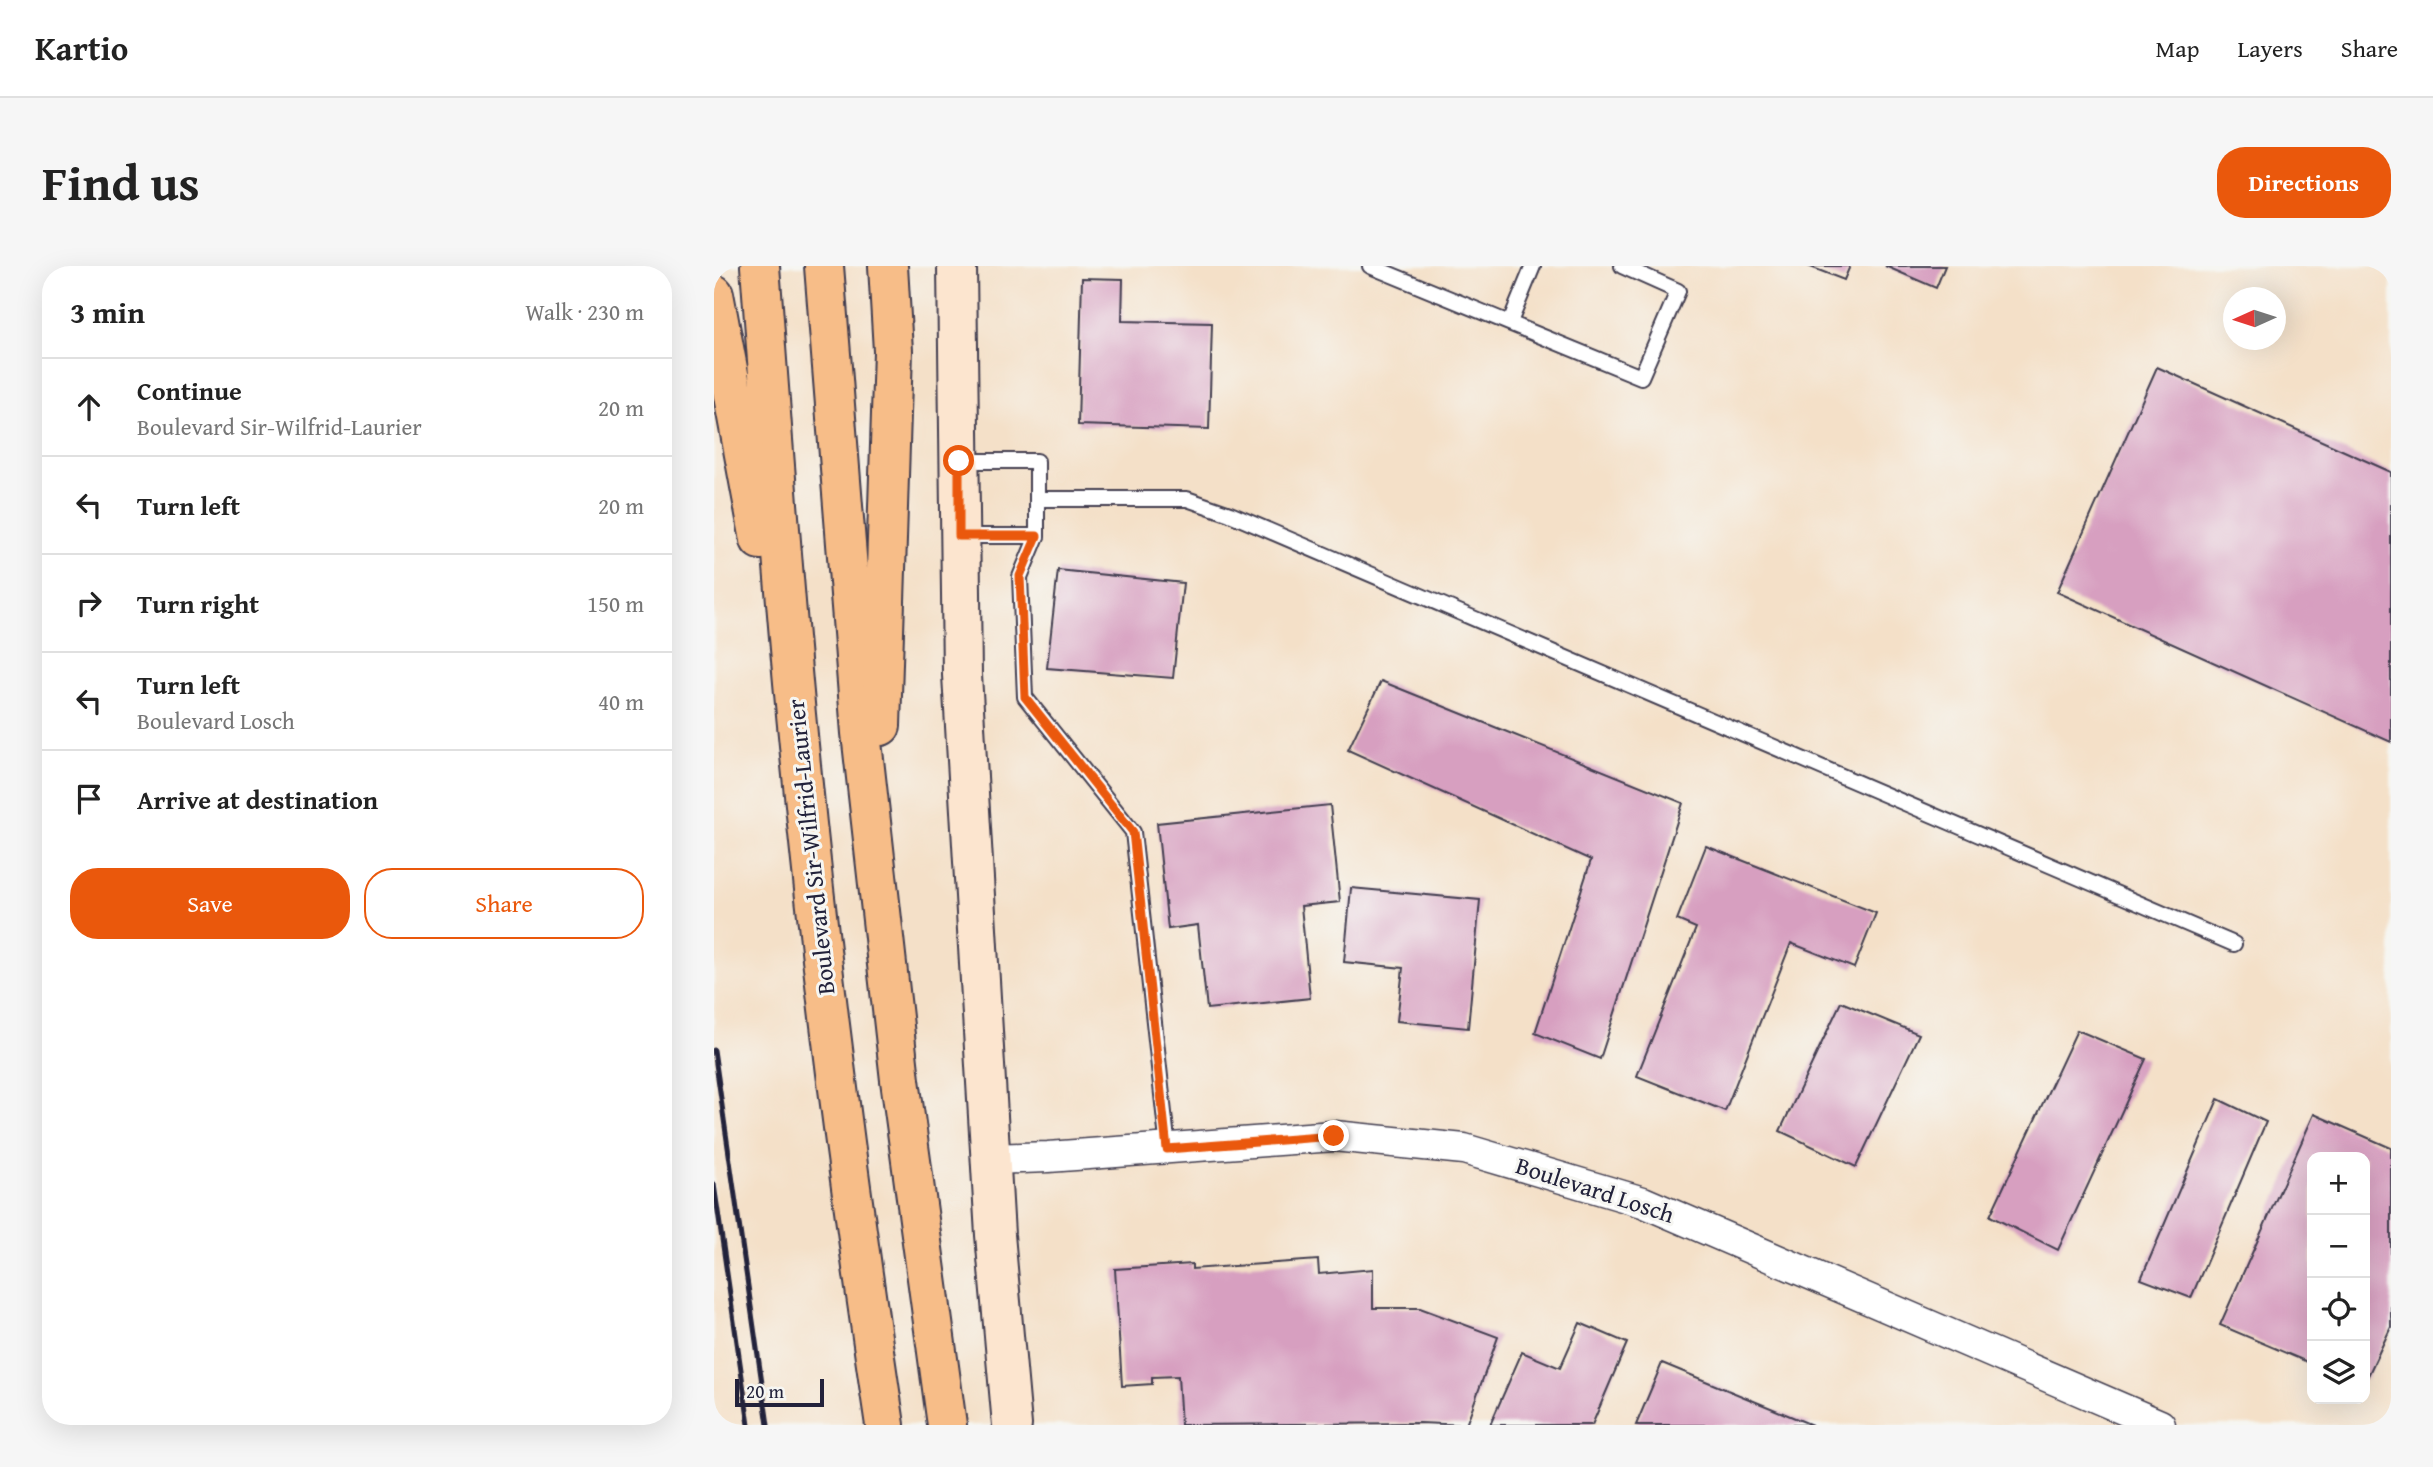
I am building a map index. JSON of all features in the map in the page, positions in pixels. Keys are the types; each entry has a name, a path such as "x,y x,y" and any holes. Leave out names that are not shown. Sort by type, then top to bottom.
{"highway":[{"name":"Boulevard Sir-Wilfrid-Laurier","path":"760,266 799,745 828,1011 885,1425"},
{"path":"824,266 853,650 876,868 902,1093 947,1425"},
{"path":"876,868 893,351 888,266"},
{"path":"714,294 799,745"}],"street":[{"path":"957,266 961,675 1001,1316 1012,1425"},
{"name":"Boulevard Losch","path":"991,1159 1334,1136 1464,1149 1643,1202 2160,1425"}],"lane":[{"path":"1370,266 1641,377 1678,291 1622,266"},
{"path":"1510,322 1533,266"},
{"path":"959,461 1037,461 1037,536 1020,576 1025,697 1133,832 1167,1149"},
{"path":"1037,499 1187,499 1219,510 2234,944"},
{"path":"959,536 1037,536"}],"building":[{"path":"1808,266 1850,266 1844,280"},
{"path":"1885,266 1945,266 1936,288"},
{"path":"1082,278 1123,279 1122,321 1212,323 1209,429 1078,425"},
{"path":"2157,367 2391,472 2391,742 2057,592"},
{"path":"1058,570 1183,583 1173,678 1047,668"},
{"path":"1381,681 1683,803 1600,1059 1535,1033 1591,860 1348,750"},
{"path":"1330,805 1340,902 1301,906 1310,998 1207,1009 1198,925 1168,929 1157,823"},
{"path":"1706,846 1876,913 1854,968 1791,943 1725,1111 1637,1076 1696,928 1677,920"},
{"path":"1351,888 1480,900 1468,1028 1397,1021 1403,968 1344,962"},
{"path":"1841,1002 1919,1034 1856,1167 1780,1131"},
{"path":"2077,1030 2146,1059 2058,1250 1990,1216"},
{"path":"2218,1099 2266,1122 2191,1298 2141,1279"},
{"path":"2314,1114 2391,1148 2391,1327 2370,1371 2370,1152 2307,1152 2307,1362 2220,1325"},
{"path":"1318,1260 1319,1274 1373,1269 1373,1308 1420,1308 1498,1337 1466,1425 1181,1425 1178,1376 1152,1377 1152,1384 1122,1386 1115,1269 1192,1264 1192,1269"},
{"path":"1580,1323 1627,1343 1592,1425 1490,1425 1522,1352 1560,1368"},
{"path":"1662,1363 1812,1425 1636,1425"}],"railway":[{"path":"714,1050 768,1425"},
{"path":"714,1184 749,1425"}],"route":[{"path":"959,461 959,536 1037,536 1020,576 1025,697 1133,832 1167,1149 1334,1136"}]}
